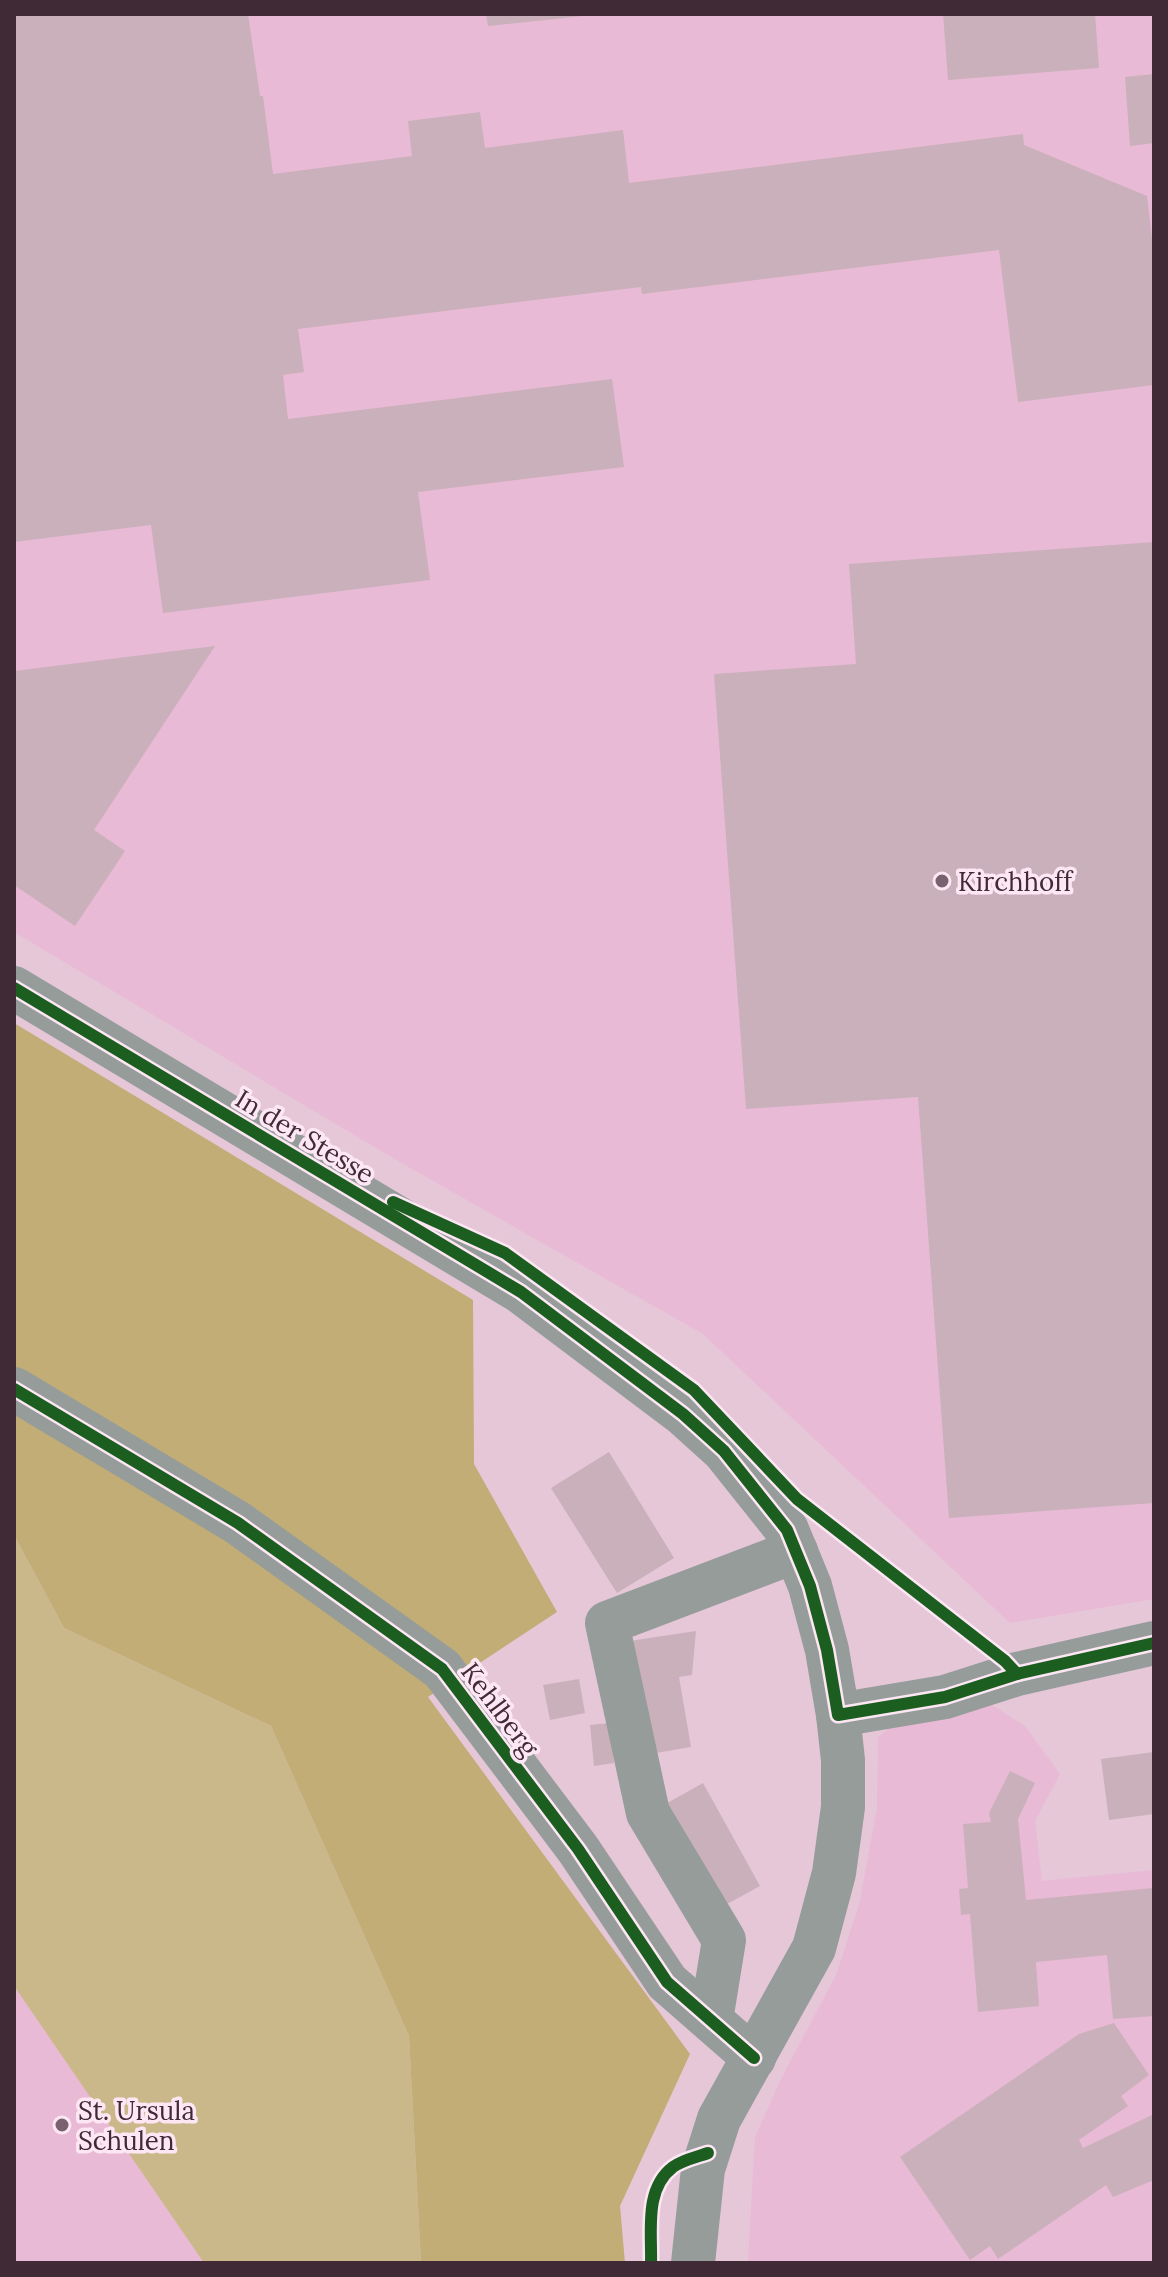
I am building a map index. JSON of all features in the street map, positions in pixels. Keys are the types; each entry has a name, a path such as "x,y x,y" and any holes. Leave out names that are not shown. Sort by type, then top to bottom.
{"street":[{"name":"In der Stesse","path":"14,988 521,1292 683,1414 724,1451 787,1530 810,1586 827,1650 843,1760 843,1807 834,1873 814,1948 719,2119 703,2169 693,2263"},
{"name":"Kehlberg","path":"14,1389 238,1523 442,1669 578,1849 667,1982 754,2058"},
{"path":"711,2020 724,1940 648,1813 607,1623 796,1551"},
{"path":"838,1715 945,1697 1017,1674 1154,1643"}],"shaded area":[{"path":"14,14 1154,14 1154,1599 1010,1623 703,1334 398,1161 14,932"},
{"path":"14,1023 473,1300 474,1464 557,1612 428,1697 690,2054 620,2206 625,2263 421,2263 409,2036 271,1726 64,1628 14,1535"},
{"path":"14,1535 64,1628 271,1726 409,2036 421,2263 204,2263 14,1986"},
{"path":"989,1703 1025,1726 1060,1774 1035,1821 1042,1881 1154,1870 1154,2263 748,2263 755,2137 782,2077 836,1975 859,1905 877,1808 878,1737 894,1725"},
{"name":"St. Ursula Schulen","path":"14,1986 204,2263 14,2263"}],"building":[{"path":"14,14 248,14 273,174 412,156 408,121 480,112 485,148 623,130 629,183 1023,134 1024,145 1147,196 1154,256 1154,385 1018,402 999,250 642,294 641,287 298,329 304,372 283,375 288,419 612,379 624,467 418,492 430,580 163,613 151,525 14,542"},
{"path":"486,14 583,14 583,16 488,26"},
{"path":"943,14 1095,14 1099,68 948,80"},
{"path":"1154,74 1154,143 1130,146 1125,77"},
{"name":"Kirchhoff","path":"1154,542 1154,1503 949,1518 918,1097 746,1109 714,674 856,664 849,564"},
{"path":"215,646 94,830 125,851 75,926 14,885 14,671"},
{"path":"609,1452 674,1558 617,1593 551,1488"},
{"path":"696,1631 692,1675 679,1677 691,1747 644,1755 623,1642"},
{"path":"579,1679 585,1713 550,1720 543,1685"},
{"path":"609,1723 614,1763 594,1766 590,1725"},
{"path":"1154,1752 1154,1814 1109,1820 1101,1759"},
{"path":"1010,1771 1035,1783 1018,1819 1026,1900 1153,1888 1154,2016 1113,2019 1107,1955 1036,1962 1039,2006 978,2012 970,1914 961,1915 959,1889 968,1888 963,1824 991,1822 989,1813"},
{"path":"703,1783 760,1886 718,1909 662,1806"},
{"path":"1114,2023 1149,2075 1121,2096 1128,2106 1079,2140 1083,2148 1154,2114 1154,2180 1113,2197 1106,2185 998,2259 990,2246 970,2260 900,2157 1079,2034"}],"cycle path":[{"path":"14,988 521,1292 683,1414 724,1451 787,1530 810,1586 827,1650 838,1715 945,1697 1017,1674 1154,1643"},
{"path":"393,1202 505,1253 694,1390 797,1499 1005,1661 1017,1674"},
{"path":"14,1389 238,1523 442,1669 578,1849 667,1982 754,2058"},
{"path":"651,2263 652,2211 657,2187 673,2167 708,2153"}],"place":[{"name":"Kirchhoff","path":"942,881"},
{"name":"St. Ursula Schulen","path":"62,2125"}]}
